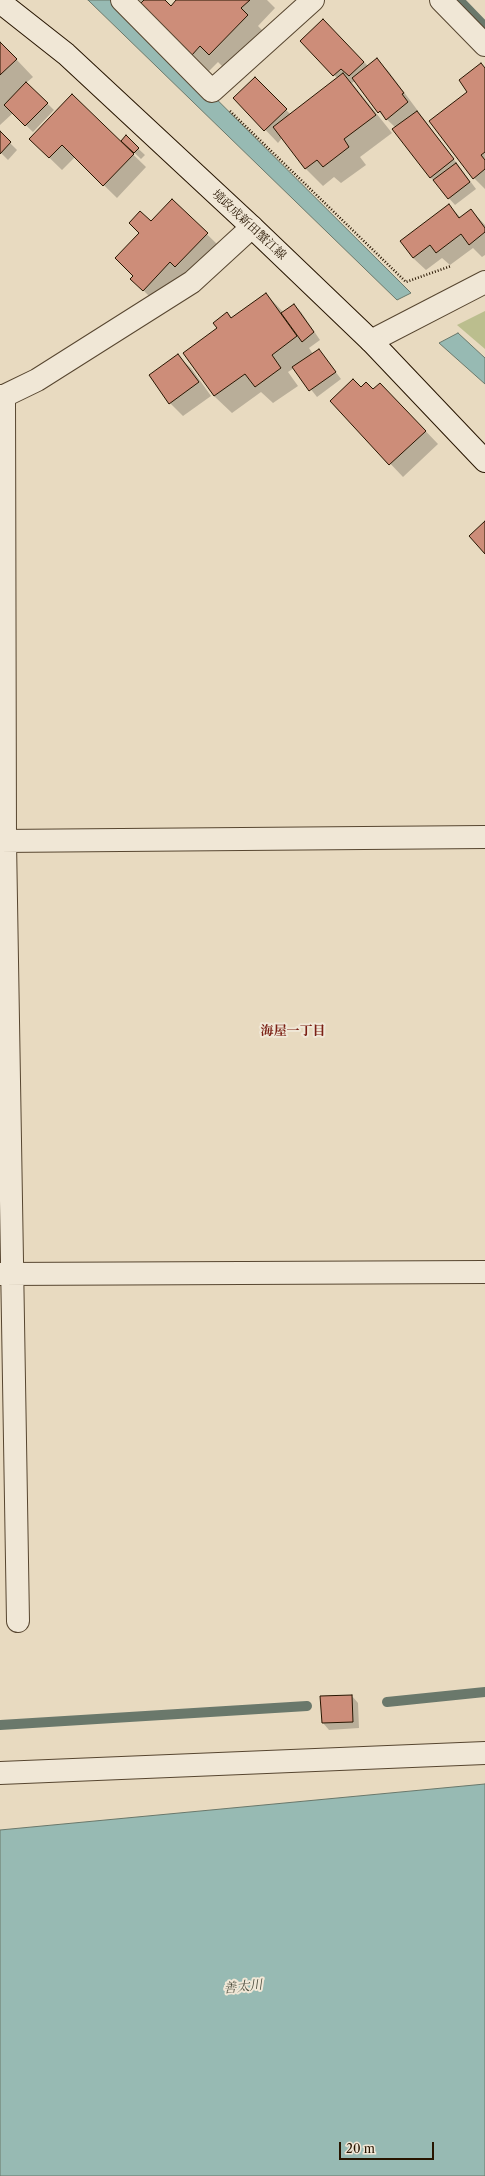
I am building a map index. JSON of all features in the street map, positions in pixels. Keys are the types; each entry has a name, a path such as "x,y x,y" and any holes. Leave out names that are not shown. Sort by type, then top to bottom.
{"street":[{"path":"122,0 212,91 312,0"},
{"path":"441,0 485,46"},
{"name":"境政成新田蟹江線","path":"0,2 66,54 252,227 371,341 485,461"},
{"path":"18,1621 6,1274 2,396 37,380 192,282 252,227"},
{"path":"371,341 485,282"},
{"path":"3,841 485,837"},
{"path":"6,1274 485,1272"},
{"path":"0,1773 485,1753"}],"path":[{"path":"212,91 217,98 406,282 454,265"}],"green space":[{"path":"485,311 485,349 457,325"}],"water":[{"path":"88,0 117,0 411,293 397,300"},
{"path":"458,333 485,358 485,384 439,343"},
{"name":"善太川","path":"485,1784 485,2176 0,2176 0,1830"}],"building":[{"path":"144,0 165,0 171,6 176,0 250,0 241,8 248,15 209,55 200,46 192,55 140,4"},
{"path":"323,19 364,62 349,76 341,69 333,76 300,41"},
{"path":"0,42 17,59 0,75"},
{"path":"377,58 404,93 402,94 408,102 386,120 380,111 378,113 352,78"},
{"path":"481,63 485,68 485,152 481,155 485,160 485,169 473,179 429,121 467,92 459,80"},
{"path":"343,73 376,115 344,139 349,147 323,167 317,160 305,169 273,127"},
{"path":"255,77 287,109 264,131 233,98"},
{"path":"26,82 48,103 25,126 4,105"},
{"path":"72,94 134,154 103,186 62,145 49,158 29,139"},
{"path":"417,111 454,159 430,178 392,129"},
{"path":"0,131 11,142 0,154"},
{"path":"126,135 139,148 134,153 121,141"},
{"path":"456,163 470,182 448,199 433,180"},
{"path":"172,199 208,233 175,267 170,262 143,291 130,279 133,276 115,258 139,233 129,223 140,211 151,221"},
{"path":"449,204 459,218 471,209 485,228 485,232 469,245 461,234 436,253 430,245 413,258 400,241"},
{"path":"266,293 297,336 272,355 281,368 255,387 245,374 214,396 183,353 217,328 213,323 227,312 231,318"},
{"path":"294,304 314,332 302,342 281,313"},
{"path":"319,349 336,372 309,391 292,367"},
{"path":"178,354 199,382 169,404 149,375"},
{"path":"353,379 361,387 366,382 373,389 380,383 426,431 389,465 330,401"},
{"path":"485,521 485,554 469,536"},
{"path":"352,1695 353,1722 322,1723 320,1696"}],"waterway":[{"path":"459,0 485,27"},
{"path":"387,1702 485,1692"},
{"path":"0,1725 307,1706"}],"district":[{"name":"海屋一丁目","path":"293,1031"}]}
